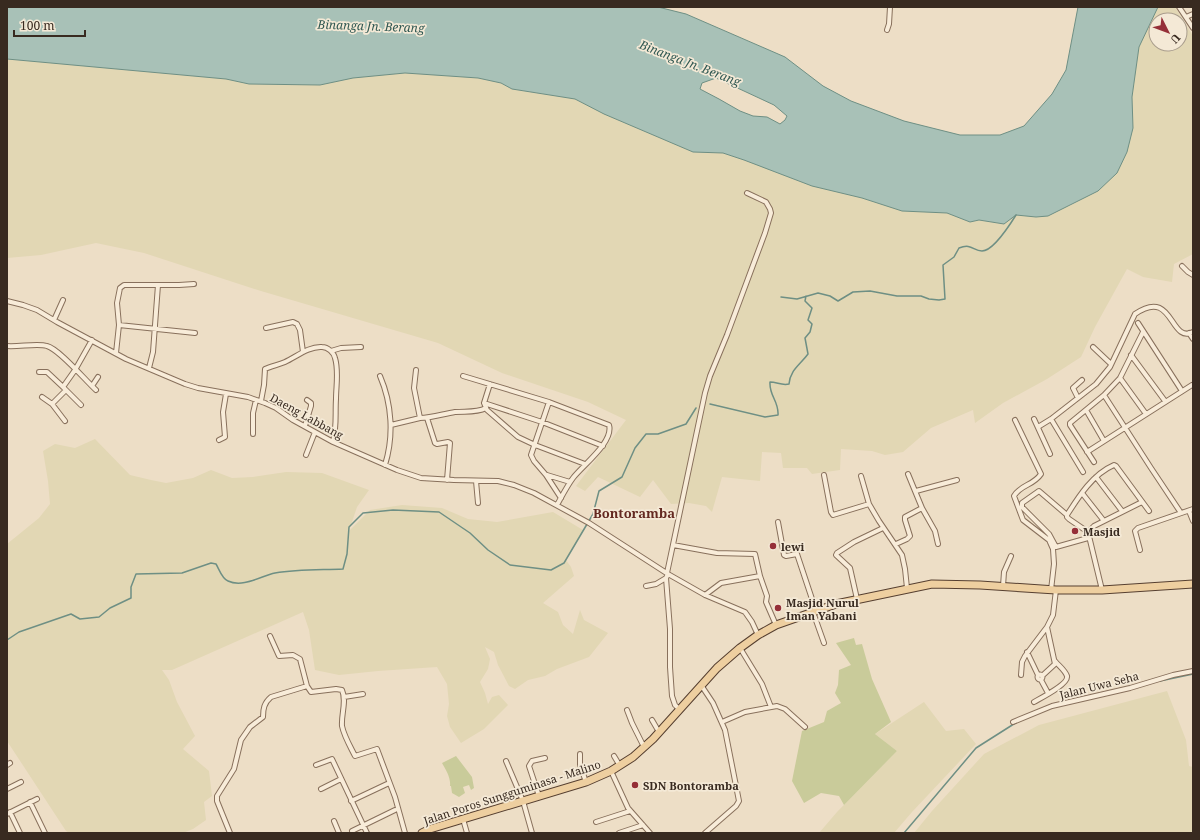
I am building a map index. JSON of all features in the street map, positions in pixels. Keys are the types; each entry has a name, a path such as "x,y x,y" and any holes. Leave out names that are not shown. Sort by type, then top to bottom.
{"main road":[{"name":"Jalan Poros Sungguminasa - Malino","path":"423,833 586,782 611,771 620,766 644,747 717,668 740,648 758,635 776,625 836,604 932,584 1003,586 1053,590 1102,590 1193,584"}],"street":[{"path":"887,30 889,24 890,7"},
{"path":"679,709 675,705 672,696 670,629 666,578 705,393 710,376 743,294 771,214 770,208 766,202 747,193"},
{"path":"1182,266 1193,275"},
{"path":"116,353 119,325 117,303 120,288 122,286 128,284 194,284"},
{"path":"150,368 153,352 158,285"},
{"path":"54,320 63,300"},
{"name":"Daeng Labbang","path":"7,301 32,308 116,353 198,388 258,401 276,408 332,442 385,465 421,478 498,481 514,484 534,493 589,523 667,573 708,592 745,612 758,635"},
{"path":"1038,427 1051,419 1096,384 1111,364 1135,314 1150,306 1158,306 1163,309 1176,326 1184,333 1191,333 1193,339"},
{"path":"266,328 293,322 300,330 303,352"},
{"path":"1138,323 1182,391"},
{"path":"119,325 195,333"},
{"path":"1094,462 1070,425 1071,421 1104,395 1120,378 1143,332"},
{"path":"52,404 65,389 92,340"},
{"path":"7,346 47,346 59,353 96,390"},
{"path":"253,434 253,413 264,385 264,370 290,360 303,352 321,346 327,348 331,352 335,358 337,369 335,403 336,420 332,442"},
{"path":"331,352 341,348 361,347"},
{"path":"1093,347 1111,364"},
{"path":"1131,356 1165,401"},
{"path":"416,370 414,388 420,418"},
{"path":"39,372 47,372 81,405"},
{"path":"380,376 387,395 391,425 390,441 385,465"},
{"path":"463,376 549,402 609,425 609,433 603,446 570,482 557,505"},
{"path":"92,386 98,377"},
{"path":"1120,378 1146,414"},
{"path":"1078,398 1074,388 1082,380"},
{"path":"490,384 484,403 486,408 518,437 585,464"},
{"path":"1087,452 1192,385"},
{"path":"219,440 225,437 223,412 226,394"},
{"path":"1104,395 1181,513"},
{"path":"42,397 52,404 65,421"},
{"path":"305,426 311,406 311,403 307,400"},
{"path":"549,402 532,458 546,475 561,498"},
{"path":"484,403 542,422 603,446"},
{"path":"391,425 435,415 456,412 474,412 486,408"},
{"path":"1086,410 1104,441"},
{"path":"427,418 435,443 448,442 450,444 447,480"},
{"path":"1051,419 1083,472"},
{"path":"1015,420 1041,474 1037,480 1020,489 1014,496 1023,520 1049,540 1053,549 1054,564 1053,615 1027,652 1022,662 1021,675"},
{"path":"1034,420 1050,454"},
{"path":"306,455 315,432"},
{"path":"1067,515 1082,493 1096,477 1114,465 1149,511"},
{"path":"908,474 922,508 935,531 938,544"},
{"path":"546,475 570,482"},
{"path":"824,475 832,512 834,515 870,504"},
{"path":"861,476 870,504 883,528 896,544 902,555 907,588"},
{"path":"1096,477 1122,511"},
{"path":"916,492 957,480"},
{"path":"476,481 478,503"},
{"path":"1088,532 1069,519 1067,515 1039,491 1022,503 1022,507 1049,534 1056,547 1088,538"},
{"path":"1082,493 1104,521"},
{"path":"1102,590 1088,538 1088,532 1090,528 1142,502"},
{"path":"896,544 910,536 905,517 922,508"},
{"path":"1140,550 1136,537 1136,531 1138,528 1191,510 1193,521"},
{"path":"778,522 784,555 797,554 824,643"},
{"path":"857,599 850,568 836,555 854,542 883,528"},
{"path":"673,545 717,553 755,554 760,576 767,596 766,602 776,625"},
{"path":"1003,586 1004,572 1011,556"},
{"path":"708,592 724,582 760,576"},
{"path":"646,586 656,584 666,578"},
{"path":"1034,702 1061,686 1067,677 1066,673 1055,661 1048,640 1046,627"},
{"path":"270,636 279,656 293,655 300,660 307,686 311,692 341,689 344,693 342,725 344,733 355,756 377,748 395,797 405,833"},
{"path":"740,648 762,684 771,707"},
{"path":"1027,652 1048,693"},
{"path":"1041,677 1054,664 1055,661"},
{"name":"Jalan Uwa Seha","path":"1012,722 1052,706 1130,688 1180,673 1193,671"},
{"path":"701,685 713,703 725,730 739,801 736,806 705,833"},
{"path":"230,833 217,800 217,796 234,770 241,740 246,732 263,717 264,706 267,700 271,697 307,686"},
{"path":"344,697 363,694"},
{"path":"722,722 745,712 777,706 781,707 805,727"},
{"path":"627,710 644,747"},
{"path":"652,720 659,732"},
{"path":"580,754 580,765 586,782"},
{"path":"614,756 620,766"},
{"path":"539,796 529,766 532,761 545,758"},
{"path":"316,765 332,759 367,833"},
{"path":"506,761 523,801 532,833"},
{"path":"611,771 630,811 650,833"},
{"path":"321,789 341,780"},
{"path":"7,789 21,782"},
{"path":"351,801 387,784"},
{"path":"20,833 8,813 37,799"},
{"path":"30,802 45,833"},
{"path":"352,831 395,810"},
{"path":"596,822 630,811"},
{"path":"463,820 467,833"},
{"path":"334,821 339,833"},
{"path":"619,833 643,825"}],"shaded area":[{"path":"1158,7 1175,7 1178,12 1156,12"},
{"path":"1148,28 1148,52 1188,52 1188,28 1193,36 1193,254 1174,264 1172,282 1143,277 1127,269 1095,327 1081,357 1047,379 1003,403 975,423 973,410 931,428 903,452 885,455 872,451 841,449 840,470 812,474 807,468 783,468 781,453 762,452 760,481 722,477 712,512 706,506 689,503 671,504 653,480 640,497 598,477 585,491 576,486 626,420 588,402 502,373 438,343 261,291 144,253 96,243 41,255 7,258 7,59 226,79 249,84 320,85 353,78 405,73 478,78 501,83 512,89 575,99 604,114 693,152 723,153 812,186 862,198 902,211 947,213 970,222 979,220 1003,224 1016,215 1036,217 1069,206 1098,191 1133,128 1132,97 1139,47"},
{"path":"95,439 130,475 166,483 193,478 211,470 232,478 253,477 286,472 322,473 369,490 357,507 349,531 370,510 402,505 442,508 468,519 497,522 553,512 583,530 566,560 571,567 574,576 543,603 558,612 563,625 573,634 580,610 584,620 608,633 589,657 557,669 545,676 528,680 515,689 509,686 498,665 494,652 485,647 490,659 488,669 480,682 488,704 492,697 499,695 508,705 484,729 461,743 450,727 447,716 449,704 447,684 437,667 339,675 315,670 309,630 303,612 172,670 162,670 169,680 177,702 195,736 183,749 209,771 212,796 204,802 206,820 193,829 183,833 69,833 66,831 7,741 7,544 39,518 50,504 43,451 55,444 75,448"},
{"path":"1167,691 1186,740 1189,766 1193,767 1193,833 914,833 984,754 1039,725"},
{"path":"924,702 946,731 964,729 976,744 894,833 819,833 837,812 897,751 875,734"}],"green space":[{"path":"854,638 856,645 862,644 872,679 891,722 875,734 897,751 844,805 839,796 821,793 804,803 792,781 802,731 824,722 827,711 841,703 835,693 838,685 839,670 851,665 836,643"},
{"path":"456,756 472,777 474,788 471,790 469,785 463,787 465,793 459,797 452,793 447,771 442,763"}],"water":[{"name":"Binanga Jn. Berang","path":"7,7 658,7 686,14 785,57 823,86 851,101 904,121 960,135 1000,135 1024,126 1052,94 1066,70 1078,7 1158,7 1156,12 1148,12 1148,28 1139,47 1132,97 1133,128 1127,152 1117,173 1098,191 1048,216 1036,217 1016,215 1004,224 979,220 970,222 947,213 902,211 862,198 812,186 723,153 693,152 604,114 575,99 512,89 501,83 478,78 405,73 353,78 320,85 249,84 226,79 7,59","holes":["716,78 774,105 787,116 780,124 767,117 753,116 740,111 700,89 702,83"]}],"waterway":[{"path":"781,297 797,299 818,293 830,296 838,301 853,292 870,291 897,296 921,296 929,299 945,299 943,265 954,257 959,248 967,246 979,251 986,250 996,242 1016,215"},
{"path":"710,404 765,417 778,415 770,382 784,385 789,384 793,371 808,354 805,338 810,332 812,324 808,320 812,308 805,301 806,296"},
{"path":"7,640 19,632 71,614 80,619 99,617 110,608 131,598 131,587 136,574 182,573 211,563 216,564 222,576 226,580 234,583 240,583 252,581 275,573 301,570 343,569 347,554 349,527 363,513 393,510 439,512 470,533 488,550 510,565 551,570 564,563 593,514 599,491 622,477 635,448 646,434 658,434 686,424 696,408"},
{"path":"1160,681 1193,674"},
{"path":"904,833 976,748 1017,722"}],"place":[{"name":"Masjid","path":"1075,531"},
{"name":"lewi","path":"773,546"},
{"name":"Masjid Nurul Iman Yabani","path":"778,608"},
{"name":"SDN Bontoramba","path":"635,785"}],"district":[{"name":"Bontoramba","path":"634,513"}]}
